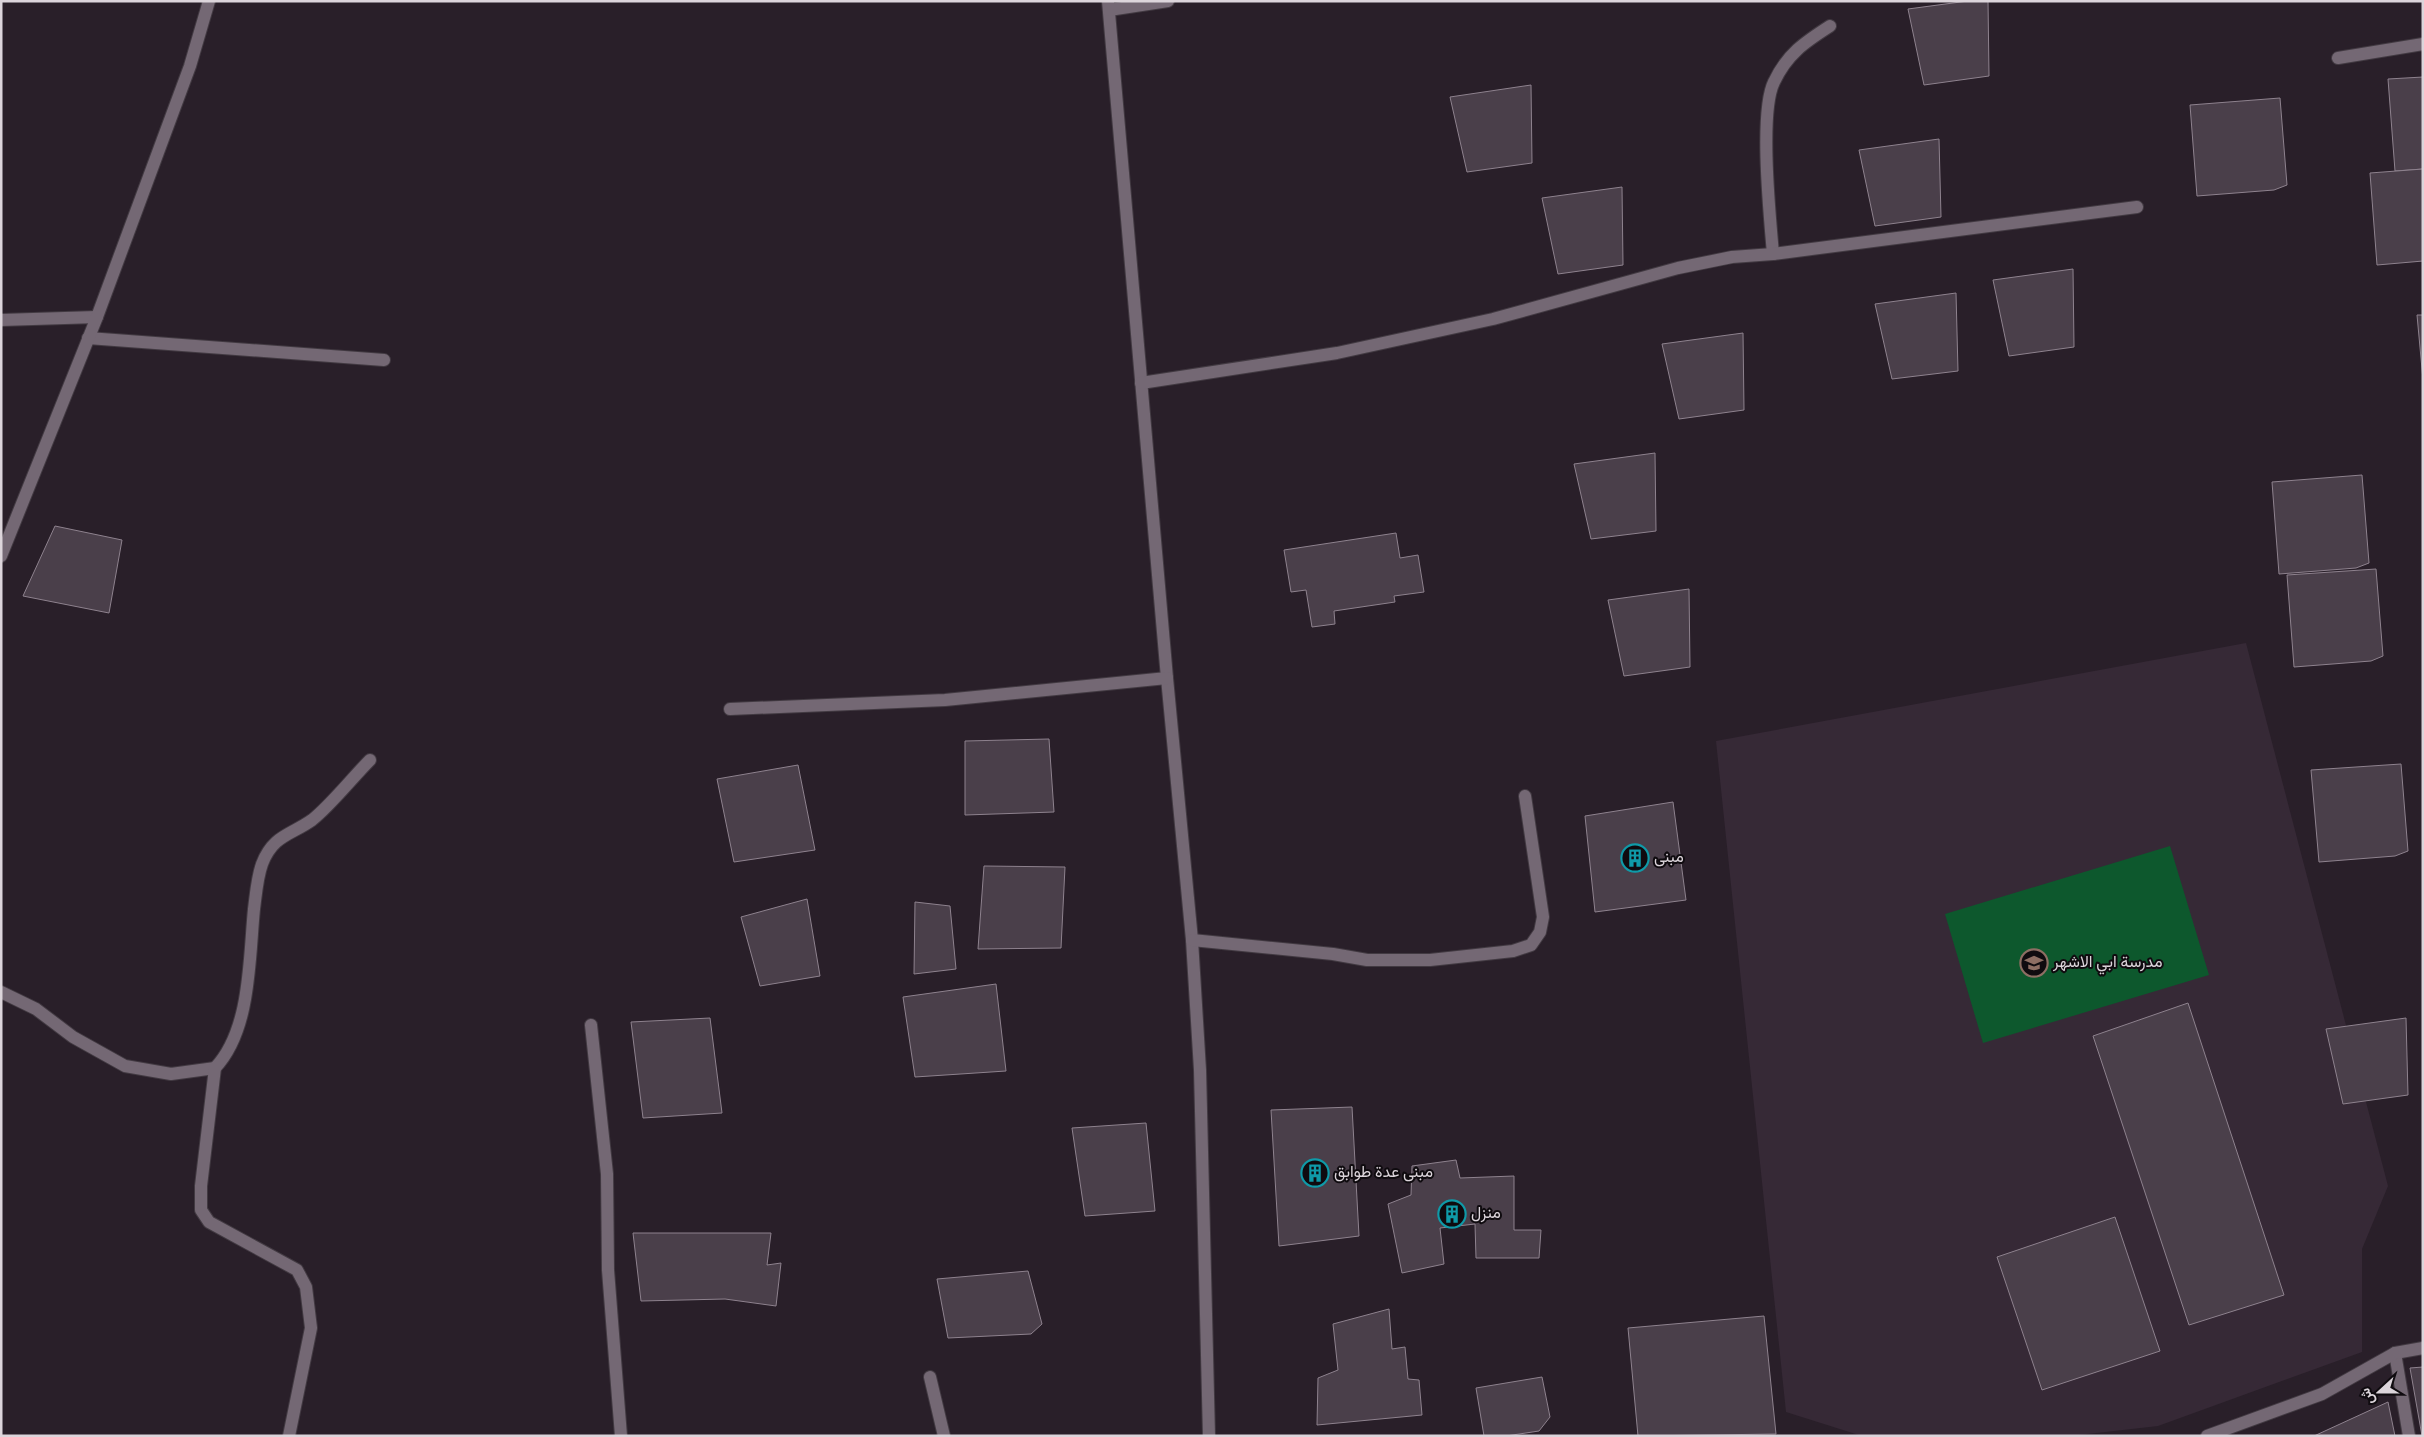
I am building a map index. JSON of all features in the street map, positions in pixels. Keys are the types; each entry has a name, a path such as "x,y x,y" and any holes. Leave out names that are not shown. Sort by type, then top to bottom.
{"street":[{"path":"1,556 97,317 190,66 209,1"},
{"path":"1168,1 1108,5 1192,940 1200,1070 1209,1436"},
{"path":"1773,254 1768,196 1768,101 1773,84 1791,56 1801,44 1830,26"},
{"path":"2338,58 2423,44"},
{"path":"1141,382 1337,353 1493,319 1678,268 1732,257 1773,254 2137,207"},
{"path":"1,320 97,317"},
{"path":"88,338 384,360"},
{"path":"730,709 945,700 1167,678"},
{"path":"289,1436 311,1328 306,1287 297,1270 209,1222 201,1210 201,1186 215,1068 224,1058 234,1039 243,1008 256,888 262,864 282,835 312,820 370,760"},
{"path":"1192,940 1333,954 1367,960 1430,960 1513,952 1531,945 1540,932 1543,917 1525,796"},
{"path":"1,992 36,1009 73,1038 124,1066 171,1074 215,1068"},
{"path":"591,1025 607,1174 608,1270 621,1436"},
{"path":"2207,1436 2322,1394 2395,1354 2423,1348"},
{"path":"2395,1354 2409,1436"},
{"path":"930,1377 944,1436"}],"shaded area":[{"name":"مدرسة ابي الاشهر","path":"2246,643 2388,1186 2362,1249 2362,1352 2158,1426 2070,1436 1862,1436 1786,1412 1716,741"}],"green space":[{"path":"2170,846 2209,975 1983,1043 1945,914"}],"building":[{"path":"1968,1 1988,1 1989,76 1924,85 1908,9"},
{"path":"2423,77 2423,169 2395,171 2388,79"},
{"path":"1531,85 1532,163 1467,172 1450,97"},
{"path":"2280,98 2287,185 2274,190 2197,196 2190,105"},
{"path":"1939,139 1941,217 1875,226 1859,150"},
{"path":"2423,169 2423,261 2377,265 2370,173"},
{"path":"1622,187 1623,265 1558,274 1542,198"},
{"path":"2073,269 2074,347 2009,356 1993,280"},
{"path":"1956,293 1958,371 1892,379 1875,304"},
{"path":"2417,315 2423,315 2423,380"},
{"path":"1743,333 1744,410 1679,419 1662,344"},
{"path":"1655,453 1656,531 1591,539 1574,464"},
{"path":"2362,475 2369,563 2356,568 2279,574 2272,482"},
{"path":"55,526 122,540 109,613 23,596"},
{"path":"1396,533 1400,558 1418,555 1424,592 1394,596 1395,602 1334,611 1335,624 1312,627 1306,590 1291,592 1284,550"},
{"path":"2376,569 2383,656 2371,661 2294,667 2287,575"},
{"path":"1689,589 1690,667 1624,676 1608,600"},
{"path":"1049,739 1054,812 965,815 965,741"},
{"path":"2401,764 2408,851 2395,856 2319,862 2311,770"},
{"path":"798,765 815,850 734,862 717,779"},
{"name":"مبنى","path":"1673,802 1686,900 1595,912 1585,816"},
{"path":"984,866 1065,867 1061,948 978,949"},
{"path":"807,899 820,976 760,986 741,917"},
{"path":"915,902 950,906 956,969 914,974"},
{"path":"996,984 1006,1071 915,1077 903,997"},
{"name":"مدرسة ابي الاشهر","path":"2188,1003 2284,1295 2189,1325 2093,1036"},
{"path":"710,1018 722,1113 643,1118 631,1022"},
{"path":"2406,1018 2408,1095 2343,1104 2326,1029"},
{"name":"مبنى عدة طوابق","path":"1352,1107 1359,1236 1279,1246 1271,1110"},
{"path":"1146,1123 1155,1211 1085,1216 1072,1128"},
{"name":"منزل","path":"1456,1160 1460,1178 1514,1176 1514,1230 1541,1230 1539,1258 1476,1258 1475,1224 1440,1228 1444,1264 1402,1273 1388,1204 1411,1195 1412,1166"},
{"path":"2115,1217 2160,1351 2042,1390 1997,1257"},
{"path":"633,1233 771,1233 767,1265 781,1263 776,1306 725,1299 641,1301"},
{"path":"1028,1271 1042,1324 1031,1334 948,1338 937,1279"},
{"path":"1389,1309 1392,1349 1405,1347 1408,1379 1419,1380 1422,1415 1317,1425 1318,1378 1338,1370 1333,1324"},
{"path":"1764,1316 1776,1434 1638,1436 1628,1328"},
{"path":"2423,1367 2423,1436 2422,1436 2410,1368"},
{"path":"1542,1377 1550,1417 1539,1431 1506,1436 1484,1436 1476,1388"},
{"path":"2388,1402 2395,1436 2314,1436"}],"place":[{"name":"مبنى","path":"1635,858"},
{"name":"مدرسة ابي الاشهر","path":"2034,963"},
{"name":"مبنى عدة طوابق","path":"1315,1173"},
{"name":"منزل","path":"1452,1214"}]}
